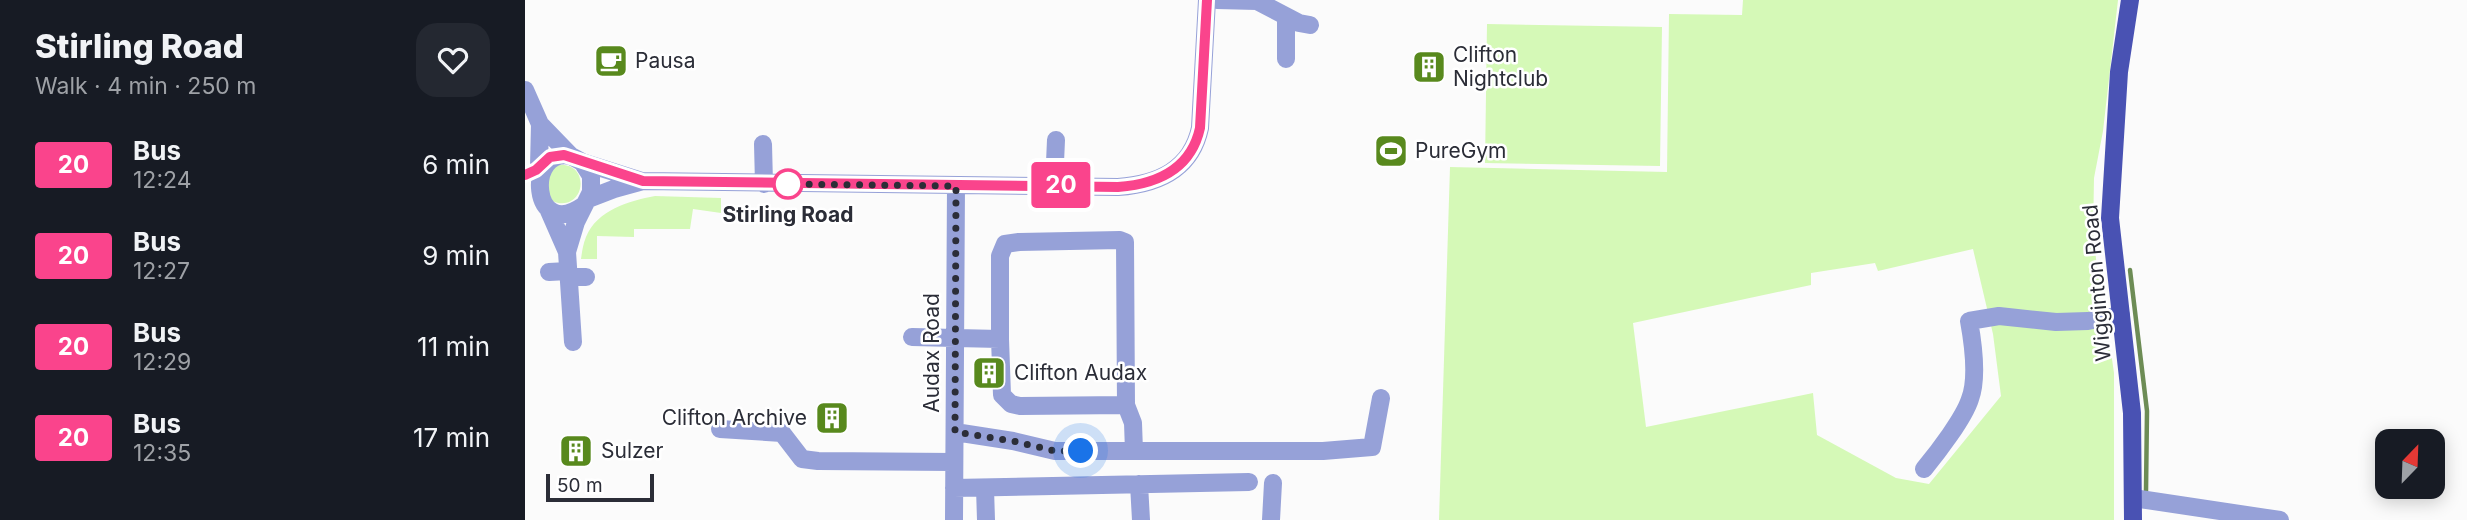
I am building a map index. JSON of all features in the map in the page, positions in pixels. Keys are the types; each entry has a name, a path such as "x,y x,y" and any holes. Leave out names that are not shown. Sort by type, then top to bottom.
{"main road":[{"name":"Wigginton Road","path":"2130,0 2119,72 2110,218 2132,414 2133,520"}],"street":[{"path":"537,203 567,214 614,189 643,181 1118,187 1149,183 1171,172 1188,157 1197,141 1207,0"},
{"path":"1217,0 1257,1 1286,18 1310,25"},
{"path":"1286,18 1286,59"},
{"path":"525,90 540,124 588,168 592,184 567,252"},
{"path":"540,124 533,186 537,203 567,252 574,275 578,311 573,342"},
{"path":"1055,185 1056,140"},
{"path":"763,144 764,184"},
{"path":"533,171 550,157 577,159 643,181"},
{"name":"Audax Road","path":"954,520 956,186"},
{"path":"1126,405 1020,407 1011,404 1002,395 1000,256 1005,244 1123,241 1127,244 1126,405 1133,423 1134,451"},
{"path":"549,272 574,275"},
{"path":"1924,469 1942,446 1971,398 1975,350 1969,321 1999,316 2056,322 2088,321 2121,315"},
{"path":"912,337 1000,339"},
{"path":"955,432 1055,451 1323,451 1372,447 1381,398"},
{"path":"720,429 782,433 802,459 954,462"},
{"path":"954,488 1249,482"},
{"path":"1271,520 1273,483"},
{"path":"1139,484 1141,520"},
{"path":"985,488 986,520"},
{"path":"2133,498 2280,520"}],"green space":[{"path":"1743,0 2118,0 2103,131 2094,178 2093,234 2100,291 2094,331 2111,352 2114,373 2114,520 1439,520 1450,167 1667,172 1669,14 1742,15","holes":["1973,249 1993,334 2001,396 1929,484 1896,478 1817,435 1813,393 1646,427 1633,323 1811,285 1811,273 1875,263 1878,271"]},
{"path":"1487,24 1662,27 1660,166 1485,163"},
{"path":"557,165 568,166 576,171 580,178 578,195 572,201 552,201 543,178"},
{"path":"655,196 721,198 721,213 693,209 690,229 634,229 634,237 597,236 597,259 581,259 586,237 606,213 625,204"}],"waterway":[{"path":"2130,270 2147,411 2146,491"}],"bus line":[{"name":"20","path":"525,175 536,170 550,157 564,155 643,181 1118,187 1149,183 1171,172 1188,157 1197,141 1207,0"}],"place":[{"name":"Pausa","path":"611,61"},
{"name":"Clifton Nightclub","path":"1429,67"},
{"name":"PureGym","path":"1391,151"},
{"name":"Stirling Road","path":"788,184"},
{"name":"Clifton Audax","path":"989,373"},
{"name":"Clifton Archive","path":"832,418"},
{"name":"Sulzer","path":"576,451"}],"route":[{"path":"788,184 956,186 955,432 1055,451 1081,451"}]}
